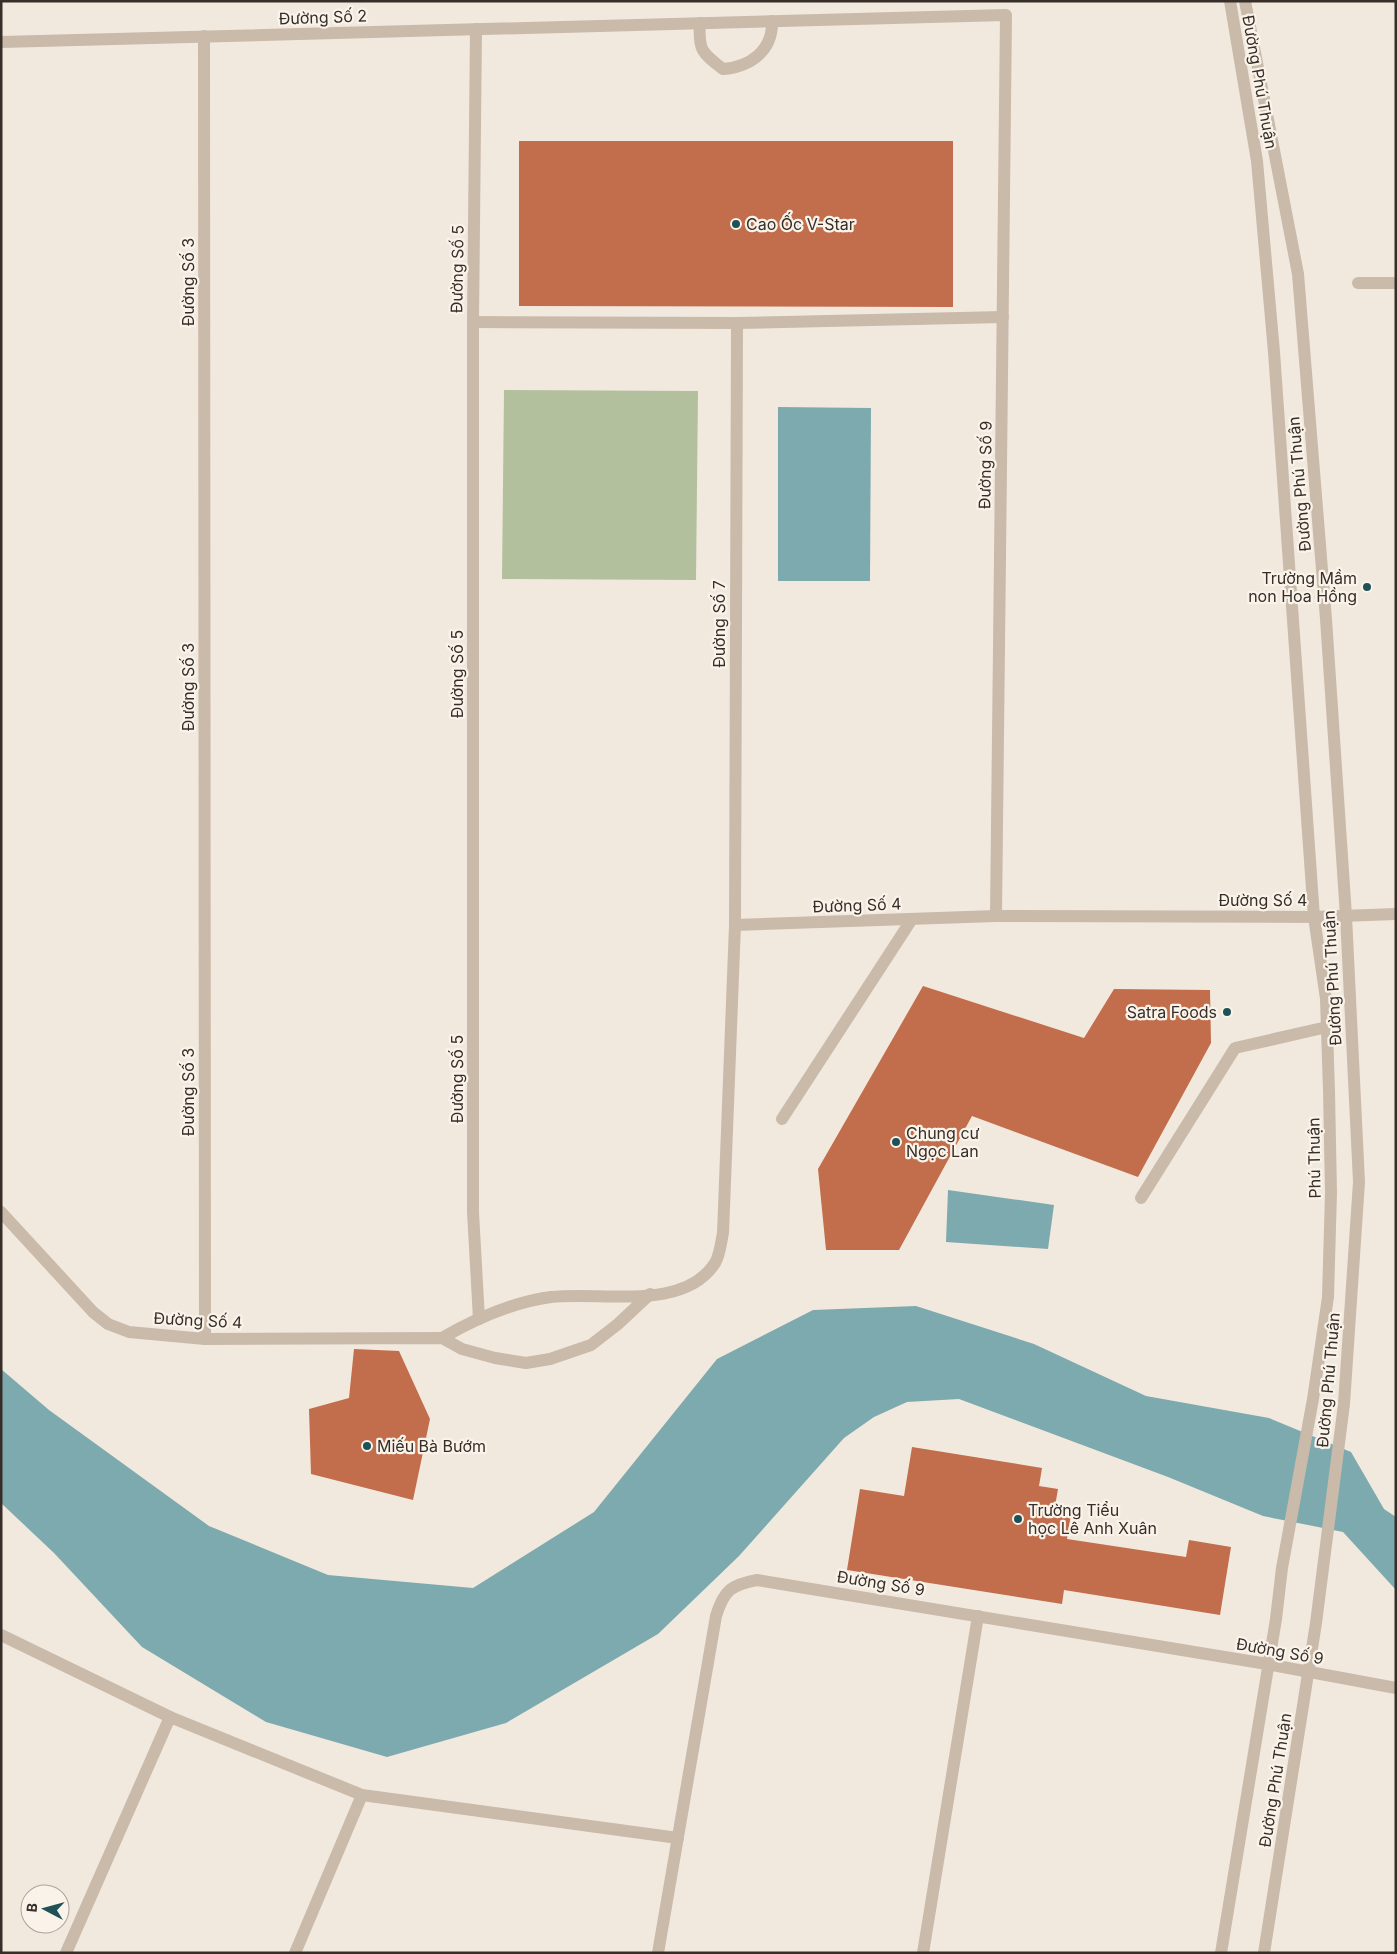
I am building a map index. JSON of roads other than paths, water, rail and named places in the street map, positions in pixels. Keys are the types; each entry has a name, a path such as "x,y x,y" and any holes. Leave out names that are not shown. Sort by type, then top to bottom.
{"street":[{"name":"Đường Phú Thuận","path":"1230,1 1257,162 1274,352 1314,917"},
{"name":"Đường Phú Thuận","path":"1245,1 1298,274 1326,620 1346,916 1359,1182 1344,1404 1308,1672 1264,1953"},
{"name":"Đường Số 2","path":"1,42 1006,14"},
{"name":"Đường Số 9","path":"996,916 1006,14"},
{"path":"700,23 699,44 709,59 723,69 736,68 750,63 764,50 771,36 772,21"},
{"name":"Đường Số 5","path":"476,29 473,322 473,1212 479,1319"},
{"name":"Đường Số 3","path":"204,36 205,1338"},
{"path":"1358,283 1396,284"},
{"path":"473,322 736,323 1003,317"},
{"name":"Đường Số 7","path":"735,925 736,323"},
{"name":"Đường Số 4","path":"1,1212 108,1324 130,1332 205,1338 442,1338 479,1319 510,1307 551,1297 668,1294 697,1283 716,1262 723,1233 735,925 996,916 1314,917 1396,914"},
{"name":"Phú Thuận","path":"1313,1399 1328,1288 1331,1193 1326,999 1314,917"},
{"path":"782,1119 912,919"},
{"path":"1141,1198 1235,1048 1326,1027"},
{"name":"Đường Số 4","path":"442,1338 462,1349 495,1358 526,1363 550,1359 591,1345 618,1324 650,1294"},
{"name":"Đường Phú Thuận","path":"1221,1953 1276,1618 1282,1568 1313,1399"},
{"name":"Đường Số 9","path":"658,1953 716,1616 721,1599 735,1584 757,1580 1267,1664 1396,1688"},
{"path":"923,1953 978,1616"},
{"path":"1,1635 170,1717 362,1795 678,1838"},
{"path":"66,1953 170,1717"},
{"path":"295,1953 362,1795"}],"water":[{"path":"778,407 871,408 870,581 778,581"},
{"path":"948,1190 1054,1205 1048,1249 946,1242"},
{"path":"916,1306 1034,1344 1146,1396 1269,1418 1351,1452 1384,1509 1396,1517 1396,1590 1343,1532 1263,1516 1168,1477 959,1399 907,1402 874,1417 844,1438 739,1556 658,1634 506,1723 387,1757 266,1722 142,1647 54,1553 1,1503 1,1369 49,1410 209,1526 328,1575 473,1588 594,1512 717,1359 813,1310"}],"place":[{"name":"Cao Ốc V-Star","path":"736,224"},
{"name":"Trường Mầm non Hoa Hồng","path":"1367,587"},
{"name":"Satra Foods","path":"1227,1012"},
{"name":"Chung cư Ngọc Lan","path":"896,1142"},
{"name":"Miếu Bà Bướm","path":"367,1446"},
{"name":"Trường Tiểu học Lê Anh Xuân","path":"1018,1519"}]}
